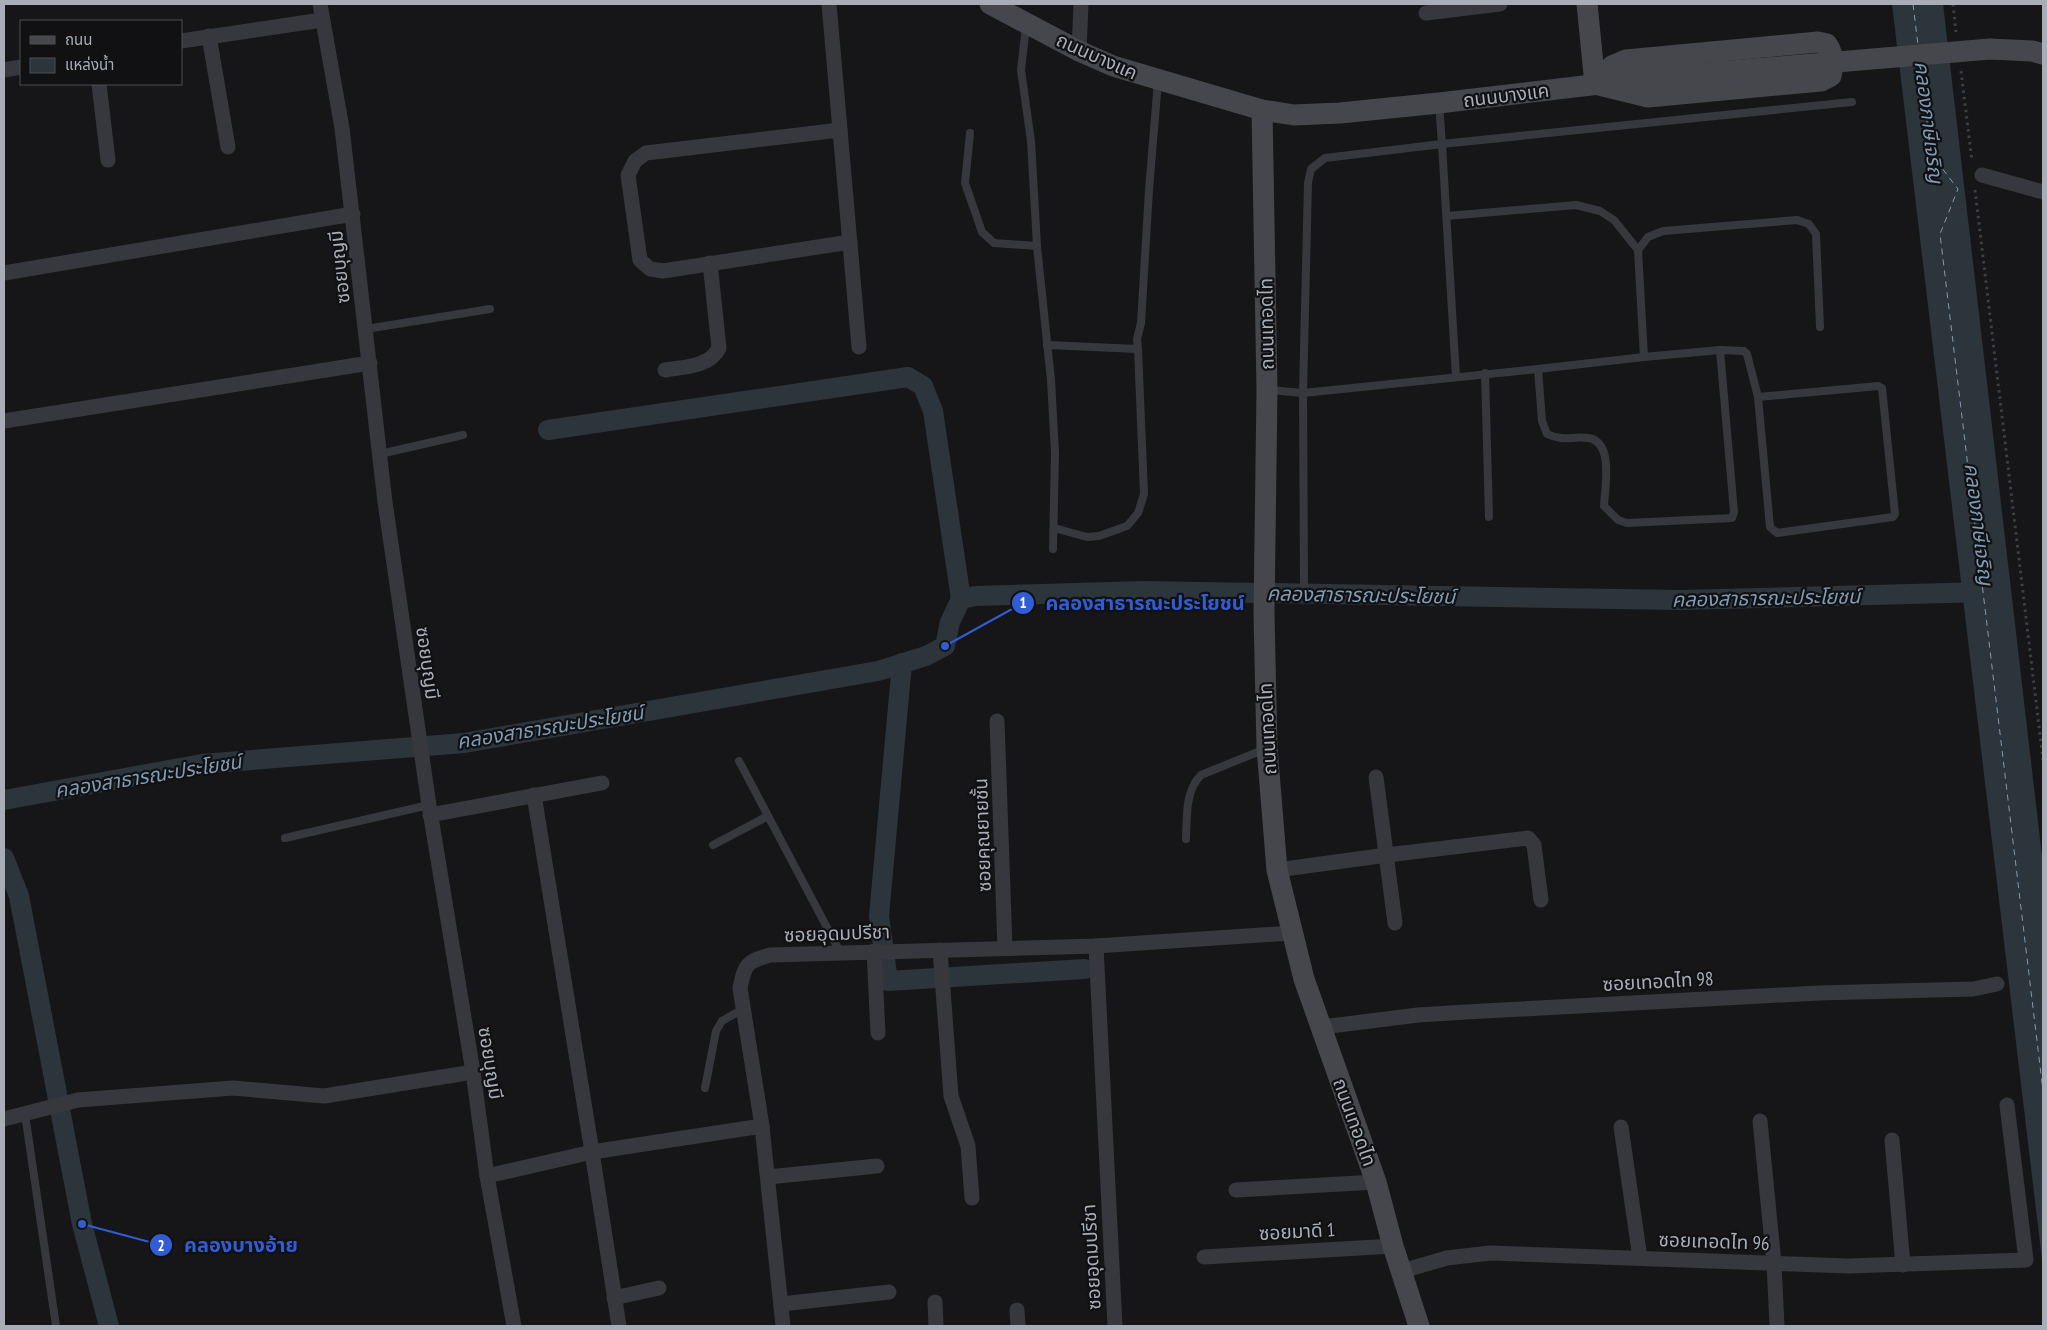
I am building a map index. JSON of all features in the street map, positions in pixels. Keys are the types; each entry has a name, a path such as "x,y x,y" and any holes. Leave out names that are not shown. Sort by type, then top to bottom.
{"main road":[{"name":"ถนนบางแค","path":"990,4 1079,51 1113,66 1158,81 1262,110 1294,115 1340,113 1439,103 1659,76 1990,49 2032,51 2043,54"},
{"path":"1587,4 1595,84"},
{"path":"1818,42 1827,44 1832,51 1833,68 1831,76 1821,81 1648,97 1595,84 1612,66 1626,60 1818,42"},
{"name":"ถนนเทอดไท","path":"1262,110 1267,390 1264,614 1267,748 1277,870 1304,979 1376,1182 1393,1246 1420,1326"}],"street":[{"name":"ซอยบุญมี","path":"320,4 342,128 385,502 430,810 487,1176 514,1326"},
{"path":"830,4 859,347"},
{"path":"1079,51 1081,4"},
{"path":"1426,13 1500,4"},
{"path":"182,41 322,20"},
{"path":"209,36 228,148"},
{"path":"4,70 20,67"},
{"path":"99,85 108,160"},
{"path":"840,130 646,153 635,161 628,175 640,260 650,268 663,271 850,242"},
{"path":"1978,179 2043,192"},
{"path":"4,273 353,214"},
{"path":"665,370 704,363 715,357 719,348 710,263"},
{"path":"4,421 370,363"},
{"name":"ซอยคุณยายชั้น","path":"997,721 1005,948"},
{"path":"1376,777 1395,923"},
{"path":"430,810 602,783"},
{"path":"534,795 592,1152 618,1326"},
{"path":"1277,870 1528,838 1534,845 1541,900"},
{"name":"ซอยอุดมปรีชา","path":"783,1326 762,1126 740,988 744,968 755,959 770,955 840,952 1096,946 1292,933"},
{"name":"ซอยอุดมปรีชา","path":"1096,946 1115,1326"},
{"path":"940,950 952,1096 968,1146 972,1198"},
{"path":"874,951 878,1033"},
{"name":"ซอยเทอดไท 98","path":"1322,1027 1418,1015 1819,993 1974,989 1997,984"},
{"path":"4,1118 78,1100 233,1088 324,1096 472,1072"},
{"name":"ซอยเทอดไท 96","path":"1402,1271 1447,1258 1490,1253 1849,1266 2026,1260 2007,1105"},
{"path":"1760,1121 1774,1263 1777,1326"},
{"path":"487,1176 592,1152 762,1126"},
{"path":"1621,1126 1640,1258"},
{"path":"1892,1140 1903,1265"},
{"path":"768,1177 876,1166"},
{"path":"1236,1190 1376,1182"},
{"name":"ซอยมาดี 1","path":"1204,1256 1393,1246"},
{"path":"614,1298 659,1288"},
{"path":"781,1304 889,1292"},
{"path":"935,1302 936,1326"},
{"path":"1017,1310 1018,1326"}],"lane":[{"path":"1027,23 1021,70 1031,141 1037,246 1055,453 1054,549"},
{"path":"1054,528 1087,537 1099,536 1127,526 1138,513 1144,494 1137,339 1141,323 1148,190 1158,81"},
{"path":"1304,584 1303,393 1308,184 1311,169 1325,158 1442,144 1852,102"},
{"path":"1439,103 1456,376"},
{"path":"970,133 965,183 982,232 994,243 1037,246"},
{"path":"1447,216 1576,205 1600,211 1614,220 1638,250 1644,357"},
{"path":"1638,250 1648,237 1663,231 1798,220 1810,224 1816,234 1820,327"},
{"path":"366,330 490,309"},
{"path":"1047,345 1138,348"},
{"path":"1267,390 1303,393 1644,357 1720,350 1744,351 1747,353 1758,397 1770,527 1772,531 1777,533 1893,517 1895,514 1882,388 1878,386 1758,397"},
{"path":"1538,369 1542,421 1547,434 1557,439 1590,438 1600,443 1606,453 1604,506 1618,520 1627,523 1732,518 1734,512 1720,350"},
{"path":"1485,374 1490,518"},
{"path":"380,454 463,435"},
{"path":"1186,839 1190,792 1195,781 1201,775 1267,748"},
{"path":"739,761 840,952"},
{"path":"285,838 430,810"},
{"path":"713,844 768,816"},
{"path":"705,1088 716,1031 722,1021 743,1010"},
{"path":"25,1114 56,1326"}],"path":[{"path":"1953,4 1956,34"},
{"path":"1960,62 1972,164"},
{"path":"1978,179 2043,760"}],"water":[{"name":"คลองภาษีเจริญ","path":"1892,4 1943,4 2043,865 2043,1268"}],"waterway":[{"path":"548,430 908,377 923,386 933,411 961,599"},
{"name":"คลองสาธารณะประโยชน์","path":"4,800 202,764 464,743 878,671 926,656 945,646 950,622 961,599 975,596 1144,591 1680,600 1987,592"},
{"path":"902,663 879,916 888,981 1085,969"},
{"path":"4,858 19,896 82,1224 109,1326"}],"ferry route":[{"path":"1913,4 1918,45"},
{"path":"1920,64 1931,154 1958,189 1940,234 2043,1091"}],"place":[{"name":"คลองสาธารณะประโยชน์","path":"945,646"},
{"name":"คลองบางอ้าย","path":"82,1224"}]}
